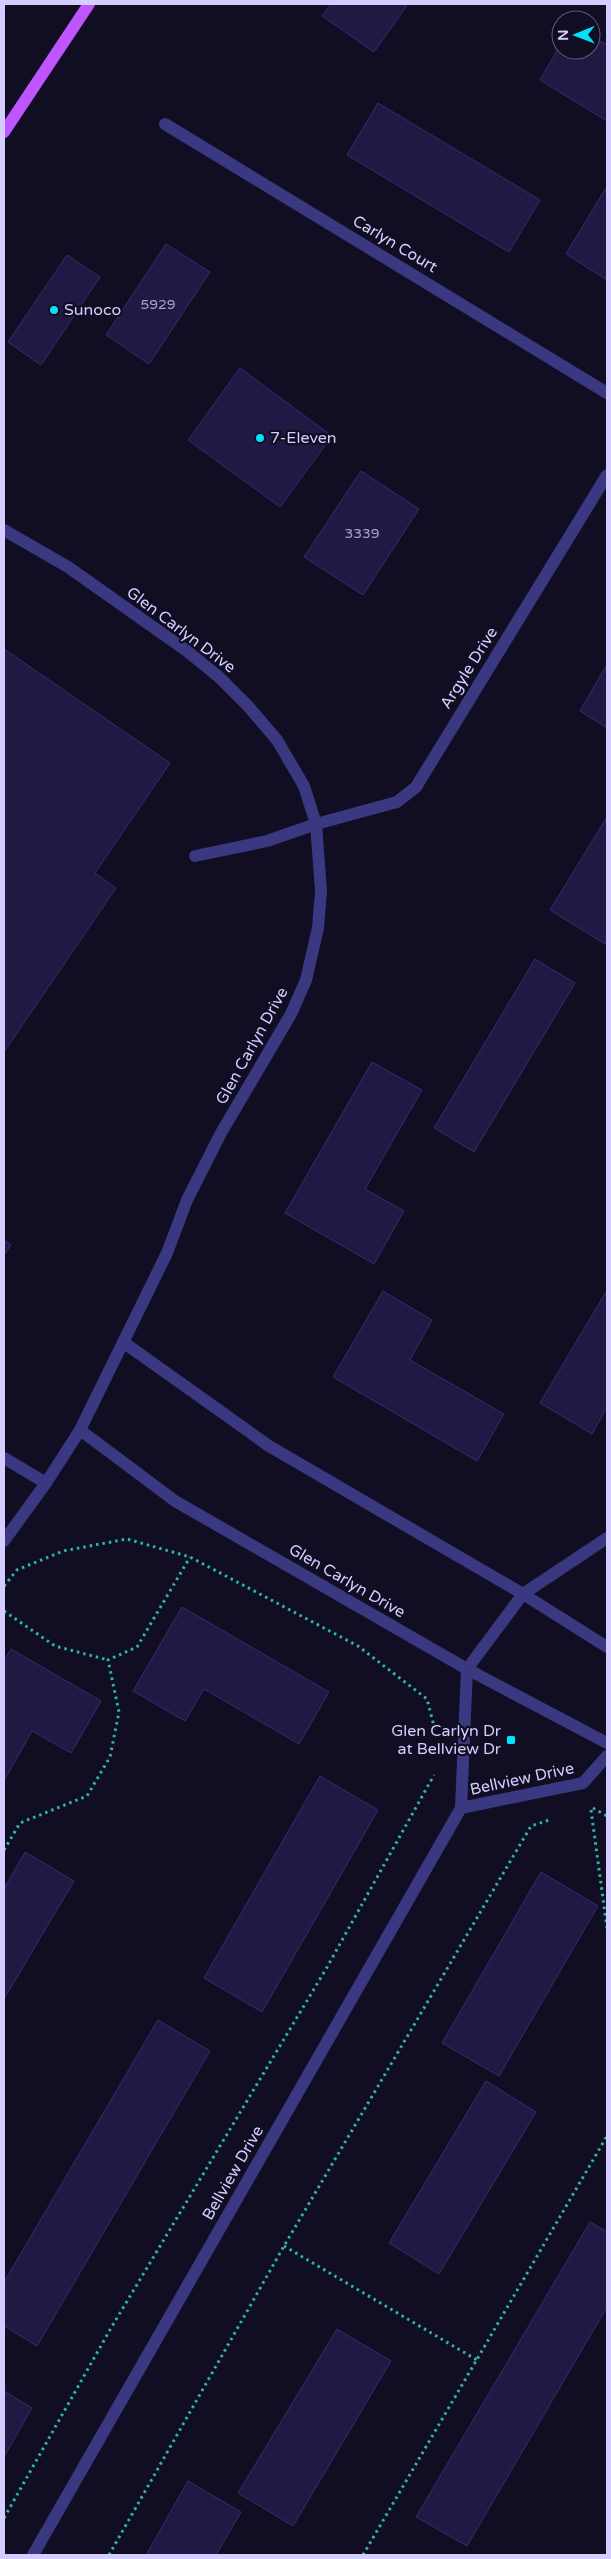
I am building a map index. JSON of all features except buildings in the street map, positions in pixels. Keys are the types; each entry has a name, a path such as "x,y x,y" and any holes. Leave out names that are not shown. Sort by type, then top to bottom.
{"main road":[{"path":"4,132 89,4"}],"street":[{"name":"Carlyn Court","path":"165,124 607,393"},
{"name":"Argyle Drive","path":"195,856 267,842 316,824 397,802 416,787 607,475"},
{"name":"Glen Carlyn Drive","path":"4,530 68,567 187,651 220,677 276,740 304,786 316,824 321,891 318,928 306,980 291,1014 222,1133 187,1200 167,1253 80,1430 46,1483 4,1541"},
{"path":"123,1342 269,1446 523,1594 607,1647"},
{"name":"Glen Carlyn Drive","path":"80,1430 175,1501 467,1669 607,1743"},
{"path":"4,1458 46,1483"},
{"path":"467,1669 523,1594 607,1538"},
{"name":"Bellview Drive","path":"34,2555 461,1808 467,1669"},
{"name":"Bellview Drive","path":"461,1808 583,1784 607,1756"}],"path":[{"path":"4,1586 17,1570 64,1551 127,1539 190,1557 358,1646 427,1699 437,1736"},
{"path":"4,1611 55,1646 108,1660 137,1646 190,1557"},
{"path":"4,1850 20,1823 87,1796 110,1757 119,1712 108,1660"},
{"path":"4,2518 111,2328 326,1969 438,1766"},
{"path":"591,1807 607,1928"},
{"path":"582,1810 591,1807 607,1816"},
{"path":"109,2555 284,2246 531,1826 556,1818"},
{"path":"363,2555 607,2136"},
{"path":"284,2246 477,2360"}],"place":[{"name":"Sunoco","path":"54,310"},
{"name":"7-Eleven","path":"260,438"},
{"name":"Glen Carlyn Dr at Bellview Dr","path":"511,1740"}]}
